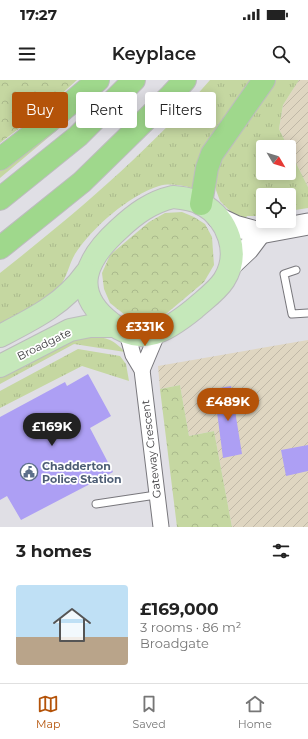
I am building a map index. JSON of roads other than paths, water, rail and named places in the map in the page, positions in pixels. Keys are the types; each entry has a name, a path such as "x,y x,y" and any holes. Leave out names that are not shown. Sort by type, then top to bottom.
{"highway":[{"path":"0,159 47,123 98,80"},
{"path":"0,199 78,136 134,80"},
{"path":"0,248 82,182 171,96 185,80"},
{"path":"201,204 207,168 212,154 264,80"}],"main road":[{"name":"Broadgate","path":"0,336 47,311 76,288 86,273 92,258 104,242 135,214 158,200 173,197 193,200 201,204 218,218 230,239 232,253 230,265 224,280 213,293 174,326 145,336 120,330 90,326 70,330 0,366"},
{"path":"86,273 90,298 94,306 102,316 120,330"}],"street":[{"name":"Broadgate","path":"218,218 260,233 248,250 230,265"},
{"path":"260,233 308,224"},
{"name":"Gateway Crescent","path":"120,330 142,370 161,527"},
{"name":"Gateway Crescent","path":"142,370 158,332"}],"lane":[{"path":"296,270 284,274 292,314 308,313"},
{"path":"96,504 156,495"}],"place":[{"name":"Chadderton Police Station","path":"29,472"}]}
